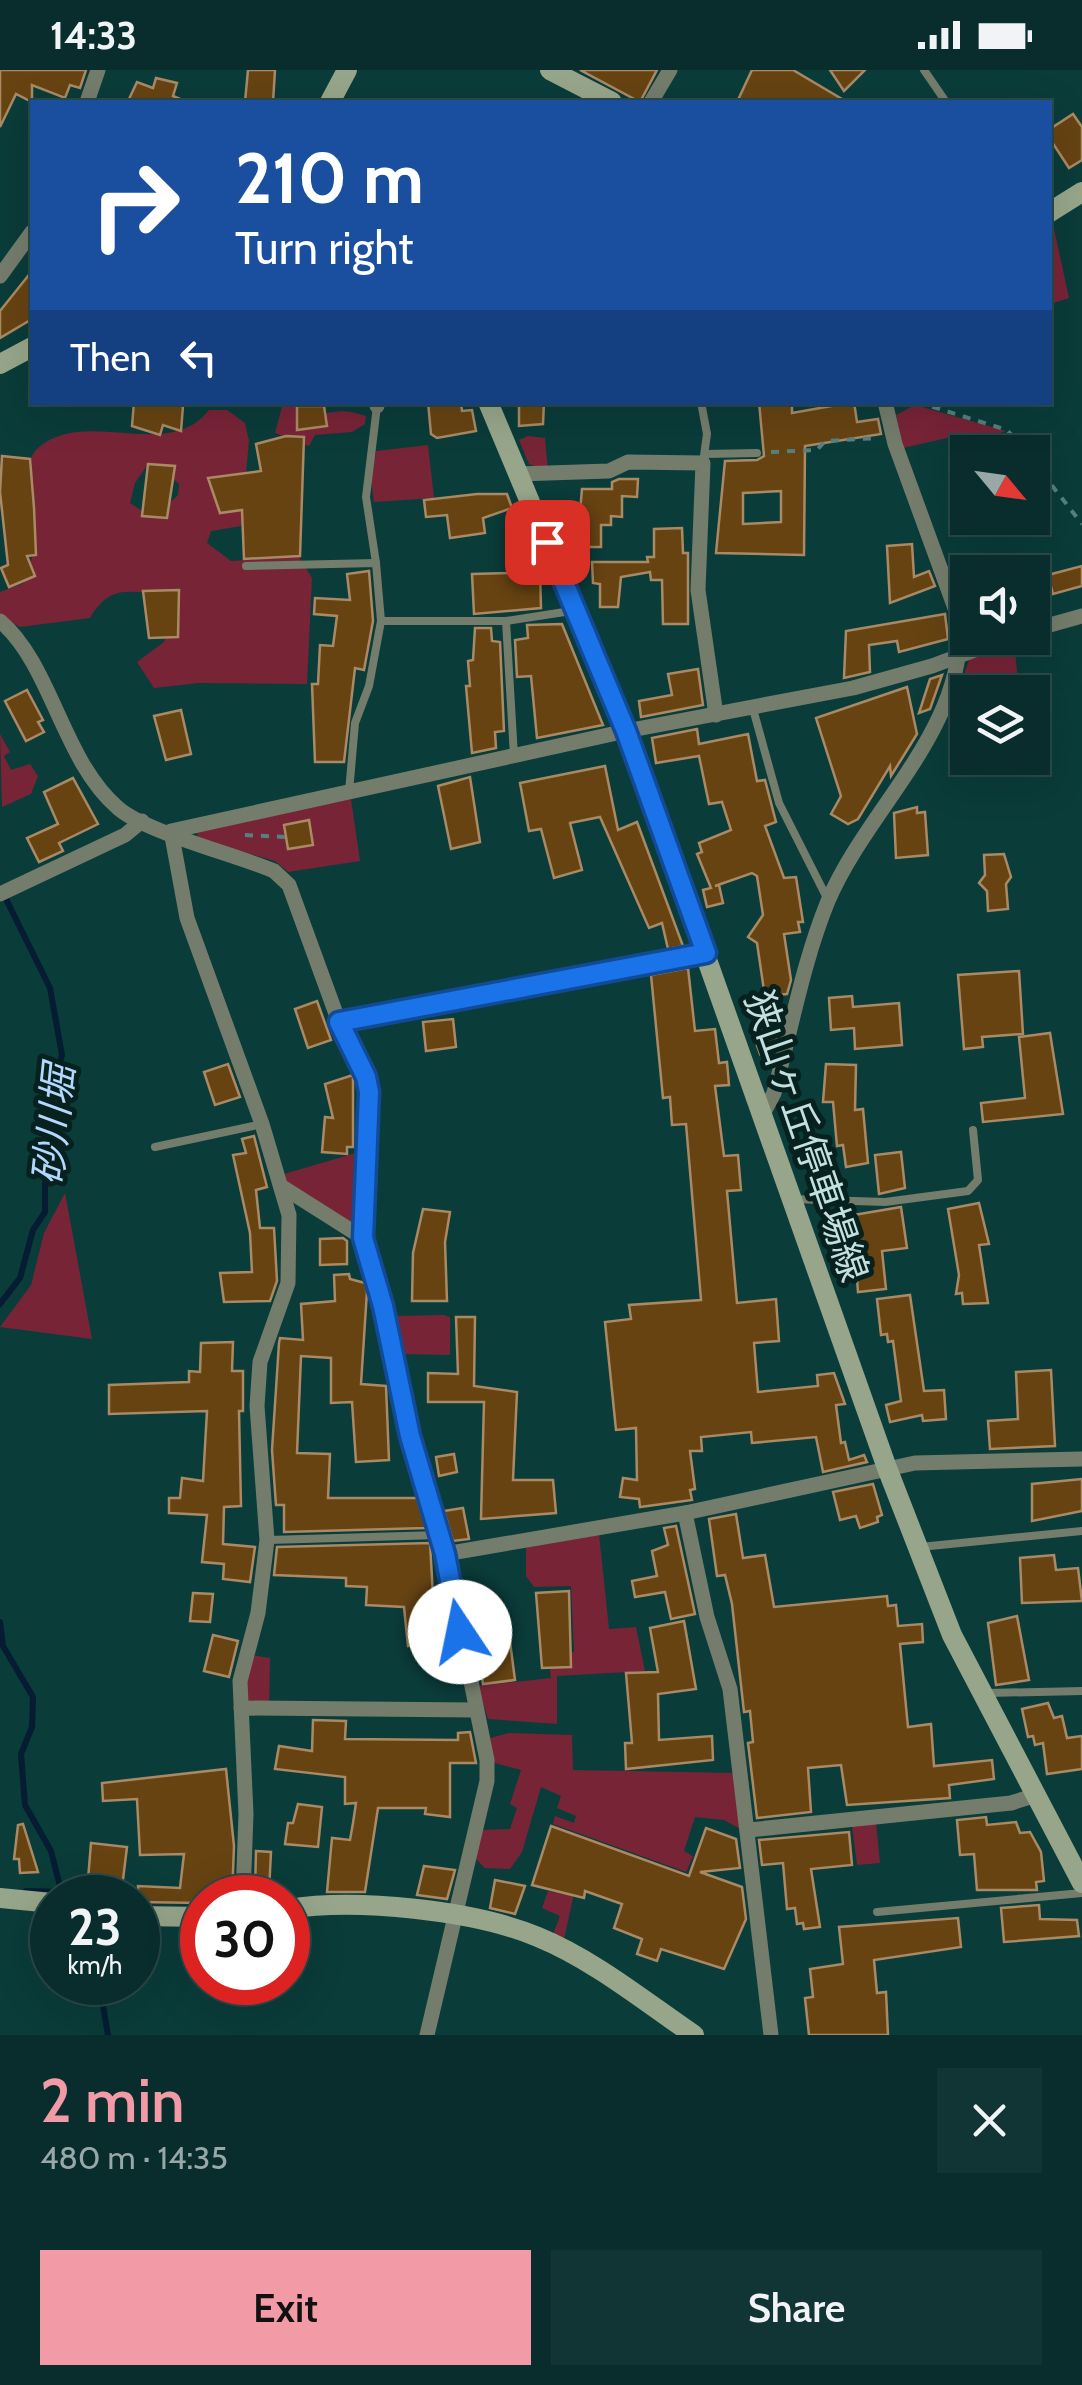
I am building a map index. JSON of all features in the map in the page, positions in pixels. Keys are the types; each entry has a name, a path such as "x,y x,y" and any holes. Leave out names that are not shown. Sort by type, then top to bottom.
{"main road":[{"path":"339,99 346,70"},
{"path":"550,70 608,100"},
{"path":"1052,211 1082,192"},
{"path":"0,364 30,348"},
{"name":"狭山ヶ丘停車場線","path":"489,405 626,731 887,1468 952,1635 1082,1883"},
{"path":"310,1908 368,1907 510,1928 551,1943 694,2035"}],"street":[{"path":"87,100 98,70"},
{"path":"652,100 670,70"},
{"path":"0,276 30,235"},
{"path":"886,405 950,594"},
{"path":"518,474 610,471 628,462 704,458 698,590 716,715"},
{"path":"1050,625 1082,616"},
{"path":"0,621 38,676 94,780 119,810 274,870 290,884 339,1022 366,1077 369,1092 363,1238 383,1306 410,1436 445,1554 488,1760 487,1781 457,1918 427,2035"},
{"path":"171,831 626,731 854,688 959,655"},
{"path":"762,1114 774,1093 828,901 938,722 962,655"},
{"path":"6,891 124,835 142,822"},
{"path":"171,831 187,918 284,1188 289,1215 288,1283 260,1362 257,1406 267,1540 258,1613 240,1681 246,1814 243,1875"},
{"path":"339,1022 706,953"},
{"path":"284,1188 363,1238"},
{"path":"445,1554 685,1513 887,1468 1082,1459"},
{"path":"685,1513 707,1618 730,1689 771,2035"},
{"path":"241,1708 476,1710"},
{"path":"749,1830 1011,1803 1036,1795"}],"lane":[{"path":"924,70 945,100"},
{"path":"349,792 355,723 369,686 382,621 366,497 377,405"},
{"path":"702,405 707,434 704,458 756,453"},
{"path":"246,566 376,563"},
{"path":"382,621 506,621 576,611"},
{"path":"506,621 514,756"},
{"path":"753,709 779,803 828,901"},
{"path":"155,1147 262,1124"},
{"path":"792,1199 886,1202 968,1191 978,1180 973,1130"},
{"path":"920,1547 1082,1531"},
{"path":"267,1540 439,1535"},
{"path":"983,1693 1082,1691"},
{"path":"877,1912 1082,1894"}],"path":[{"path":"927,405 1007,430 1012,435"},
{"path":"756,453 817,450 825,441 894,438"},
{"path":"1050,483 1082,524"},
{"path":"242,835 285,836"}],"shaded area":[{"path":"1052,225 1069,298 1052,303"},
{"path":"282,405 304,405 302,411 314,417 340,411 366,416 365,424 352,432 315,435 309,446 275,433"},
{"path":"915,405 1006,431 994,435 950,435 903,448 896,415"},
{"path":"209,410 227,410 245,423 249,441 241,526 211,531 207,543 231,561 299,557 312,578 307,684 199,683 154,688 137,662 164,642 177,606 170,594 115,594 98,606 90,618 20,627 0,616 0,592 24,583 31,561 26,479 28,465 43,444 63,435 84,432 152,434 192,425","holes":["157,465 179,484 178,495 161,511 141,510 130,503 135,483 146,467"]},
{"path":"528,436 545,438 548,471 529,464 519,440"},
{"path":"428,445 434,498 374,502 371,480 376,451"},
{"path":"971,655 1015,655 1017,675 964,675"},
{"path":"0,734 10,752 4,756 11,770 30,764 38,776 31,794 2,807"},
{"path":"351,799 360,861 288,872 275,861 198,839 197,832"},
{"path":"359,1152 358,1220 348,1224 287,1184 284,1174"},
{"path":"65,1193 92,1339 0,1327 31,1285 44,1233"},
{"path":"394,1316 450,1317 450,1355 402,1354"},
{"path":"599,1534 609,1629 636,1627 645,1671 557,1676 557,1724 488,1719 477,1686 551,1678 548,1653 574,1652 571,1586 534,1587 526,1576 526,1547"},
{"path":"250,1655 270,1658 269,1710 246,1709 244,1683"},
{"path":"509,1733 572,1735 573,1770 736,1773 742,1830 724,1820 695,1817 684,1851 693,1856 686,1872 553,1824 555,1816 574,1823 576,1816 557,1808 561,1796 541,1787 522,1852 510,1869 485,1868 476,1859 481,1830 510,1829 517,1808 510,1804 521,1770 491,1762 490,1738"},
{"path":"876,1823 880,1863 857,1865 852,1826"},
{"path":"564,1887 575,1889 564,1939 553,1934 560,1916 542,1908 548,1891 562,1894"}],"building":[{"path":"0,70 86,70 80,88 70,85 65,98 32,85 32,100 16,94 0,127"},
{"path":"248,70 275,70 273,100 245,100"},
{"path":"580,70 657,70 641,100"},
{"path":"752,70 793,70 844,100 738,100"},
{"path":"830,70 865,70 844,91"},
{"path":"156,78 177,83 173,96 182,100 129,99 137,82 153,88"},
{"path":"1073,114 1082,127 1082,160 1069,168 1052,142 1052,128"},
{"path":"30,274 30,320 0,338 0,311"},
{"path":"134,405 183,406 181,431 163,425 160,435 132,426"},
{"path":"428,405 461,405 462,411 472,410 476,431 437,438 431,434"},
{"path":"519,405 544,405 543,424 519,426"},
{"path":"759,405 792,405 792,413 854,405 857,422 878,419 881,434 805,446 804,555 716,553 725,461 757,460 764,456","holes":["781,491 781,522 743,524 743,493"]},
{"path":"297,406 324,406 327,426 297,430"},
{"path":"286,436 304,437 300,556 244,559 242,510 220,513 208,478 261,471 256,444"},
{"path":"2,456 30,459 34,508 36,555 27,556 35,576 9,587 1,568 8,565 0,492"},
{"path":"148,464 175,466 167,518 142,516"},
{"path":"638,479 637,497 622,496 622,517 611,516 611,525 601,525 601,547 577,547 582,489 612,489 612,482"},
{"path":"507,494 512,508 483,518 485,533 450,538 447,515 426,517 424,500"},
{"path":"682,528 683,553 688,553 688,624 663,624 662,580 651,580 650,572 621,577 618,607 600,607 600,584 593,583 592,562 648,562 647,557 654,557 654,529"},
{"path":"912,544 914,577 929,571 935,586 890,603 887,546"},
{"path":"1082,566 1082,586 1053,594 1050,574"},
{"path":"369,571 373,621 364,670 355,668 344,762 315,762 312,684 318,684 320,645 333,646 337,616 314,614 315,598 350,600 347,574"},
{"path":"540,572 541,608 474,614 472,574"},
{"path":"179,590 178,637 149,638 143,591"},
{"path":"945,614 948,639 899,652 897,641 869,645 870,672 844,678 846,631"},
{"path":"562,624 603,725 537,738 531,676 517,677 515,640 528,638 527,625"},
{"path":"475,628 491,628 492,641 500,642 504,731 495,732 496,748 472,753 466,686 470,686 468,661 473,660"},
{"path":"698,669 703,705 641,717 639,701 672,695 668,674"},
{"path":"942,675 930,709 919,713 930,679"},
{"path":"907,687 917,734 891,776 890,766 858,819 848,824 831,814 841,796 816,718"},
{"path":"27,690 43,720 38,722 44,732 26,741 5,701"},
{"path":"181,710 191,754 166,760 154,716"},
{"path":"697,729 699,744 748,734 757,781 765,780 776,822 765,826 784,878 796,877 803,922 798,922 800,932 784,934 791,980 787,994 777,995 783,1011 774,1048 760,1054 752,1031 763,1026 756,1008 766,1004 757,943 748,937 763,915 757,876 752,873 715,886 719,885 723,903 707,907 703,890 711,888 697,854 702,852 699,843 731,830 722,802 709,804 699,756 656,763 652,738"},
{"path":"605,766 618,830 637,822 683,946 668,949 662,923 649,928 600,817 570,823 582,870 554,878 541,829 529,831 520,783"},
{"path":"470,777 480,842 451,849 438,786"},
{"path":"73,778 98,824 59,843 63,851 39,862 27,838 58,824 44,792"},
{"path":"917,807 917,813 925,812 928,855 896,858 894,813"},
{"path":"309,820 313,845 288,849 284,825"},
{"path":"1004,854 1011,877 1006,884 1008,909 988,911 987,891 979,883 985,875 984,855"},
{"path":"688,968 695,1031 715,1029 719,1063 727,1062 729,1085 715,1086 724,1156 738,1155 741,1190 727,1191 737,1303 776,1299 779,1341 754,1343 758,1392 818,1386 817,1375 834,1373 845,1404 836,1405 841,1443 845,1442 849,1460 864,1455 867,1462 823,1472 816,1437 752,1443 751,1432 701,1437 702,1451 690,1451 695,1489 690,1490 692,1500 640,1507 639,1499 620,1497 623,1478 637,1480 636,1428 616,1430 605,1322 631,1319 629,1305 701,1300 686,1124 672,1125 670,1097 663,1098 651,975"},
{"path":"1019,971 1023,1034 982,1037 983,1047 964,1049 958,975"},
{"path":"852,996 853,1007 899,1003 902,1045 855,1049 854,1028 831,1030 829,998"},
{"path":"317,1001 331,1040 308,1048 295,1009"},
{"path":"453,1019 456,1047 426,1051 423,1022"},
{"path":"1050,1033 1063,1114 983,1122 981,1103 1025,1098 1019,1037"},
{"path":"228,1064 240,1097 215,1105 204,1072"},
{"path":"826,1064 856,1065 855,1110 863,1109 868,1163 846,1167 843,1145 837,1146 833,1102 823,1102"},
{"path":"353,1075 353,1147 347,1147 347,1154 322,1152 325,1117 333,1118 325,1084"},
{"path":"254,1136 267,1187 256,1190 260,1228 274,1228 277,1281 270,1301 224,1302 220,1273 252,1272 250,1233 233,1155 246,1153 242,1139"},
{"path":"901,1152 905,1188 879,1194 875,1155"},
{"path":"979,1203 989,1244 979,1245 988,1303 963,1304 962,1293 956,1294 959,1275 948,1209"},
{"path":"901,1207 907,1248 882,1251 886,1289 858,1292 855,1254 840,1256 836,1218"},
{"path":"423,1209 450,1212 445,1242 447,1301 412,1301 413,1253"},
{"path":"320,1239 347,1241 347,1264 320,1265"},
{"path":"349,1274 350,1279 365,1283 367,1291 361,1384 386,1386 389,1460 356,1462 352,1402 331,1403 331,1358 301,1356 297,1453 330,1454 328,1498 417,1498 426,1528 284,1532 284,1505 276,1505 272,1450 280,1338 303,1340 301,1304 335,1301 334,1275"},
{"path":"910,1295 924,1391 944,1390 946,1419 923,1421 922,1415 890,1422 886,1405 901,1401 893,1341 888,1342 887,1334 881,1335 877,1299"},
{"path":"456,1317 475,1317 474,1386 517,1392 513,1480 553,1480 556,1513 481,1519 484,1402 428,1402 428,1373 458,1374"},
{"path":"233,1342 232,1371 243,1371 243,1411 239,1411 241,1506 224,1507 223,1544 255,1547 250,1582 223,1579 224,1564 202,1562 207,1515 169,1513 169,1498 180,1498 182,1478 203,1481 207,1411 109,1414 109,1385 189,1382 189,1371 200,1372 201,1343"},
{"path":"1051,1370 1055,1446 990,1449 988,1421 1018,1419 1016,1372"},
{"path":"454,1454 457,1472 439,1476 436,1457"},
{"path":"1082,1479 1082,1511 1032,1521 1032,1484"},
{"path":"873,1484 882,1515 877,1517 878,1522 860,1528 856,1516 840,1520 833,1492"},
{"path":"463,1508 469,1539 453,1541 444,1511"},
{"path":"736,1514 743,1558 765,1555 774,1607 887,1596 888,1606 896,1605 898,1626 922,1624 923,1642 900,1644 908,1727 931,1724 934,1766 992,1760 994,1779 949,1785 950,1798 847,1805 841,1765 808,1768 811,1812 757,1818 748,1743 753,1742 750,1711 744,1712 732,1604 725,1575 717,1576 709,1519"},
{"path":"676,1526 695,1614 671,1619 665,1592 635,1597 632,1581 657,1576 652,1551 668,1545 664,1528"},
{"path":"430,1543 433,1596 437,1596 441,1632 433,1632 434,1643 408,1646 404,1607 366,1605 367,1587 346,1586 346,1578 274,1575 277,1547"},
{"path":"1054,1555 1056,1570 1078,1568 1082,1601 1022,1603 1020,1558"},
{"path":"569,1591 571,1667 542,1668 536,1593"},
{"path":"193,1593 213,1594 210,1622 190,1621"},
{"path":"506,1611 515,1680 483,1684 471,1615"},
{"path":"1017,1616 1029,1680 996,1685 988,1623"},
{"path":"684,1621 696,1689 658,1694 659,1740 712,1736 713,1760 626,1769 625,1743 632,1743 626,1673 658,1672 650,1628"},
{"path":"213,1635 238,1641 229,1677 204,1671"},
{"path":"1048,1703 1054,1718 1062,1716 1067,1738 1082,1736 1082,1769 1047,1774 1043,1743 1035,1745 1033,1736 1028,1737 1022,1709"},
{"path":"313,1720 346,1721 345,1739 458,1740 458,1733 470,1732 476,1763 450,1763 450,1817 425,1814 426,1808 378,1808 365,1892 327,1892 332,1838 350,1840 353,1823 356,1803 345,1804 345,1777 275,1769 279,1746 312,1751"},
{"path":"226,1769 233,1875 182,1875 184,1854 140,1855 137,1799 103,1801 102,1783"},
{"path":"298,1804 322,1807 318,1847 285,1844 288,1823 293,1823"},
{"path":"986,1817 987,1825 1016,1822 1020,1833 1030,1832 1041,1852 1044,1881 1036,1882 1037,1890 977,1890 974,1854 960,1855 957,1820"},
{"path":"23,1824 38,1872 20,1873 19,1859 14,1859 18,1825"},
{"path":"551,1826 689,1876 706,1828 736,1839 740,1868 700,1872 742,1887 746,1919 724,1969 661,1949 657,1961 637,1954 642,1939 614,1928 622,1904 585,1891 584,1898 532,1885"},
{"path":"849,1832 852,1865 811,1869 820,1927 804,1929 803,1923 797,1924 795,1908 787,1909 783,1863 762,1865 759,1840"},
{"path":"91,1843 127,1847 124,1875 88,1875"},
{"path":"256,1851 271,1852 270,1875 255,1875"},
{"path":"424,1866 455,1870 447,1899 417,1895"},
{"path":"495,1880 525,1886 515,1914 490,1908"},
{"path":"160,1887 180,1888 180,1903 160,1902"},
{"path":"1039,1905 1040,1919 1077,1920 1079,1936 1004,1942 1001,1908"},
{"path":"958,1918 961,1947 874,1960 877,1993 886,1992 888,2035 809,2035 805,1998 813,1997 810,1969 843,1964 839,1927"}],"waterway":[{"name":"砂川堀","path":"0,1304 20,1278 33,1230 45,1212 45,1145 53,1128 51,1093 62,1055 50,988 3,893"},
{"name":"砂川堀","path":"0,1622 3,1646 33,1697 32,1727 21,1754 25,1805 51,1851 57,1875"},
{"path":"26,1891 30,1891"},
{"name":"砂川堀","path":"103,2005 108,2035"}],"route":[{"path":"460,1632 445,1554 410,1436 383,1306 363,1238 369,1092 366,1077 339,1022 706,953 626,731 547,542"}]}
